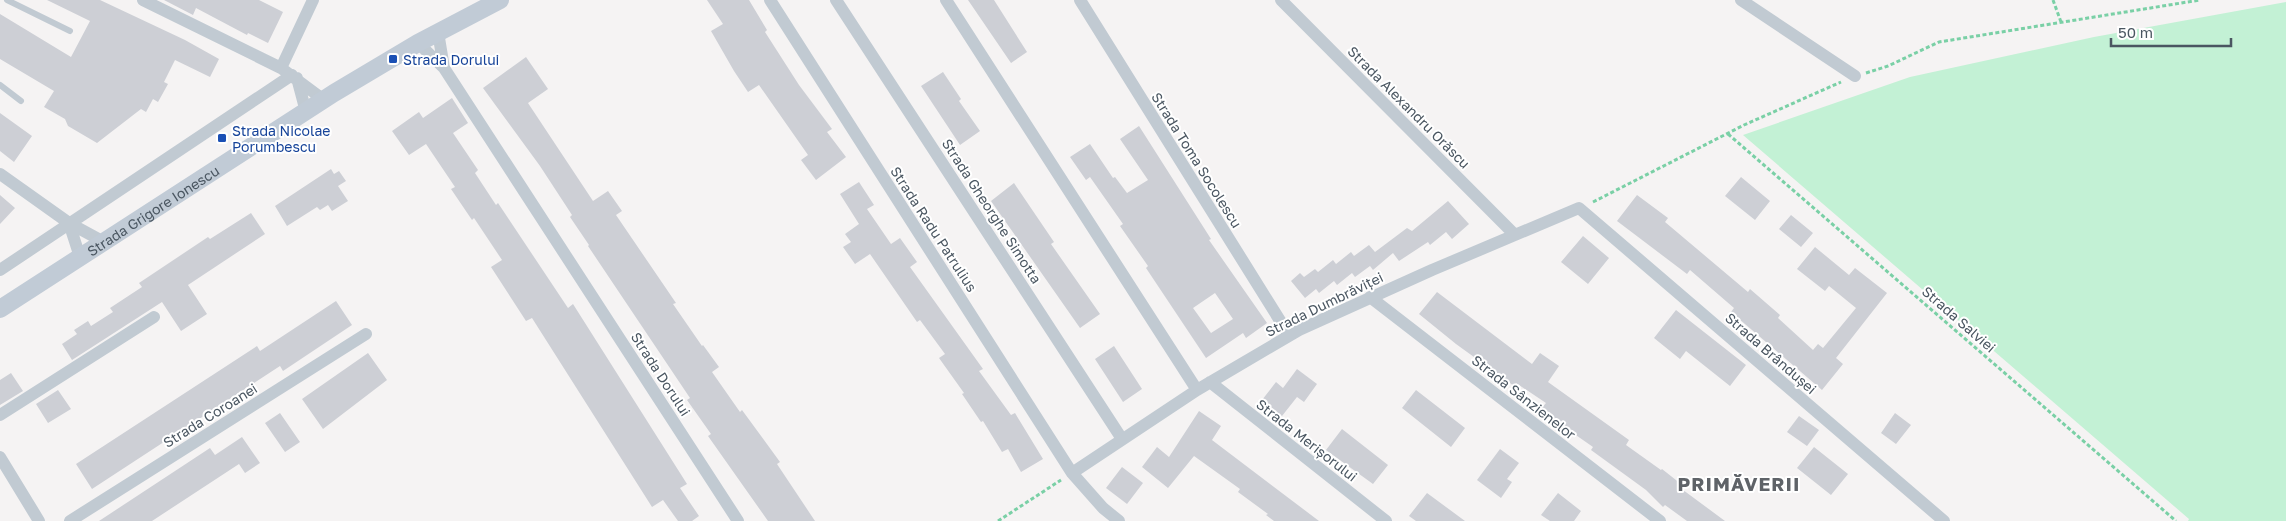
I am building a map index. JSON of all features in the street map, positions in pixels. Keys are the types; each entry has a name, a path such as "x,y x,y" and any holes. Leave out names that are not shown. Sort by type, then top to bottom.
{"main road":[{"name":"Strada Grigore Ionescu","path":"0,308 324,100 418,43 500,0"}],"street":[{"path":"143,0 281,68 324,100"},
{"path":"281,68 313,0"},
{"name":"Strada Radu Patrulius","path":"770,0 1072,473 1103,508 1119,521"},
{"name":"Strada Gheorghe Simotta","path":"836,0 1122,439"},
{"path":"946,0 1197,390"},
{"name":"Strada Toma Socolescu","path":"1080,0 1289,336"},
{"name":"Strada Alexandru Orăscu","path":"1281,0 1515,235"},
{"path":"1741,0 1855,76"},
{"name":"Strada Dorului","path":"438,32 444,68"},
{"name":"Strada Dorului","path":"418,43 444,68 738,521"},
{"path":"294,77 306,112"},
{"path":"0,270 294,77"},
{"path":"0,174 69,223 104,242"},
{"name":"Strada Dumbrăviței","path":"1072,473 1197,390 1289,336 1370,297 1579,208"},
{"name":"Strada Brândușei","path":"1579,208 1944,521"},
{"path":"69,223 80,257"},
{"name":"Strada Sânzienelor","path":"1370,297 1660,521"},
{"path":"0,414 154,317"},
{"name":"Strada Coroanei","path":"70,521 366,334"},
{"name":"Strada Merișorului","path":"1210,382 1386,521"},
{"path":"0,458 39,521"}],"lane":[{"path":"7,0 70,31"},
{"path":"0,85 21,100"}],"path":[{"path":"2053,0 2061,22"},
{"path":"1579,208 1744,125 1855,76 1888,66 1939,42 2200,0"},
{"name":"Strada Salviei","path":"1728,134 2176,521"},
{"path":"998,521 1072,473"}],"green space":[{"path":"2286,2 2286,521 2188,521 2189,519 1743,135 1910,77 2094,37"}],"building":[{"path":"47,0 100,0 185,40 219,59 210,77 175,60 164,82 168,84 158,102 153,99 146,112 141,109 97,143 68,126 65,119 44,107 54,91 0,59 0,14 71,57 90,21"},
{"path":"164,0 259,0 283,12 268,43 248,33 247,35 196,8 193,15"},
{"path":"707,0 749,0 767,30 765,32 799,85 832,129 827,132 846,157 816,180 801,160 808,155 759,85 748,92 734,71 711,31 723,24"},
{"path":"968,0 994,0 1027,52 1011,63"},
{"path":"526,57 548,89 528,103 593,201 608,191 622,211 616,215 676,303 673,304 719,367 712,372 740,412 742,410 780,462 777,464 815,521 768,521 708,436 711,434 687,400 690,398 588,246 570,217 572,215 540,166 483,88"},
{"path":"943,72 961,99 959,101 980,131 960,145 921,86"},
{"path":"452,98 468,123 453,133 478,170 475,173 496,205 498,203 568,308 573,304 687,484 680,488 699,516 692,521 678,521 663,500 652,507 532,318 526,321 491,267 502,260 474,218 472,220 451,189 455,187 426,144 409,155 392,131 419,112 423,118"},
{"path":"0,113 32,136 14,162 0,151"},
{"path":"1139,126 1211,239 1209,240 1267,323 1246,338 1243,333 1206,358 1146,268 1148,266 1120,226 1123,224 1090,177 1086,180 1070,157 1090,144 1113,178 1115,177 1127,193 1148,180 1120,139","holes":["1215,293 1233,319 1211,333 1193,308"]},
{"path":"331,169 334,174 339,171 346,181 338,186 348,201 332,211 328,205 320,210 317,207 287,226 275,206"},
{"path":"1741,177 1770,201 1755,220 1725,196"},
{"path":"859,182 874,205 867,209 891,244 900,238 917,262 910,267 983,369 979,371 1011,415 1015,413 1043,459 1021,472 1008,449 1002,452 939,358 945,354 920,320 917,322 870,254 855,264 843,247 851,242 845,234 859,224 840,194"},
{"path":"1014,183 1054,242 1051,244 1100,314 1080,328 991,201"},
{"path":"0,195 15,208 0,224"},
{"path":"1637,195 1668,218 1665,222 1748,292 1750,289 1780,315 1778,318 1813,350 1818,344 1823,348 1856,308 1829,286 1825,291 1797,269 1815,247 1849,275 1855,268 1887,293 1836,358 1843,364 1822,390 1731,312 1734,308 1690,270 1687,274 1617,221"},
{"path":"1448,201 1469,224 1452,239 1446,232 1430,245 1428,242 1399,261 1393,253 1373,270 1370,266 1355,277 1352,273 1337,285 1334,281 1319,293 1316,289 1305,298 1291,281 1300,273 1304,277 1315,269 1318,272 1333,260 1336,264 1351,252 1354,256 1369,245 1375,252 1407,228 1412,231"},
{"path":"251,213 265,234 188,285 207,314 181,331 162,302 72,360 62,344 77,334 74,330 88,321 91,326 113,312 110,308 142,287 139,283 208,237 210,239"},
{"path":"1791,215 1813,233 1801,247 1779,229"},
{"path":"1583,236 1609,258 1588,284 1561,262"},
{"path":"1437,292 1532,364 1540,353 1559,366 1548,382 1629,440 1626,445 1662,469 1681,484 1679,487 1725,521 1687,521 1665,505 1663,507 1646,490 1591,450 1593,447 1540,410 1546,403 1516,383 1514,386 1456,344 1419,314"},
{"path":"336,301 352,325 283,371 280,366 92,489 76,464 257,346 260,351"},
{"path":"1676,310 1746,365 1730,386 1686,351 1680,359 1654,338"},
{"path":"1114,346 1142,389 1123,402 1095,359"},
{"path":"368,353 387,380 323,429 302,399"},
{"path":"1297,369 1317,384 1304,402 1297,397 1282,416 1262,400 1276,382 1283,388"},
{"path":"11,373 23,391 0,405 0,380"},
{"path":"58,390 71,409 48,423 36,404"},
{"path":"1416,390 1465,428 1451,447 1402,408"},
{"path":"1199,411 1221,426 1212,440 1319,521 1274,521 1266,515 1268,514 1238,492 1240,489 1194,456 1168,488 1142,467 1157,447 1169,457"},
{"path":"280,413 300,442 285,452 265,423"},
{"path":"1895,413 1911,425 1896,444 1881,433"},
{"path":"1799,416 1819,430 1807,446 1787,432"},
{"path":"1342,429 1388,465 1373,484 1326,450"},
{"path":"242,437 260,463 245,473 239,464 152,521 99,521 210,448 215,455"},
{"path":"1814,447 1848,474 1831,495 1797,468"},
{"path":"1500,449 1519,463 1507,479 1512,482 1501,498 1477,480"},
{"path":"1122,467 1143,483 1127,504 1106,488"},
{"path":"1427,493 1465,521 1416,521 1409,516"},
{"path":"1558,493 1581,511 1574,521 1550,521 1541,515"}],"place":[{"name":"Strada Dorului","path":"393,59"},
{"name":"Strada Nicolae Porumbescu","path":"222,138"}],"district":[{"name":"PRIMĂVERII","path":"1739,483"}]}
